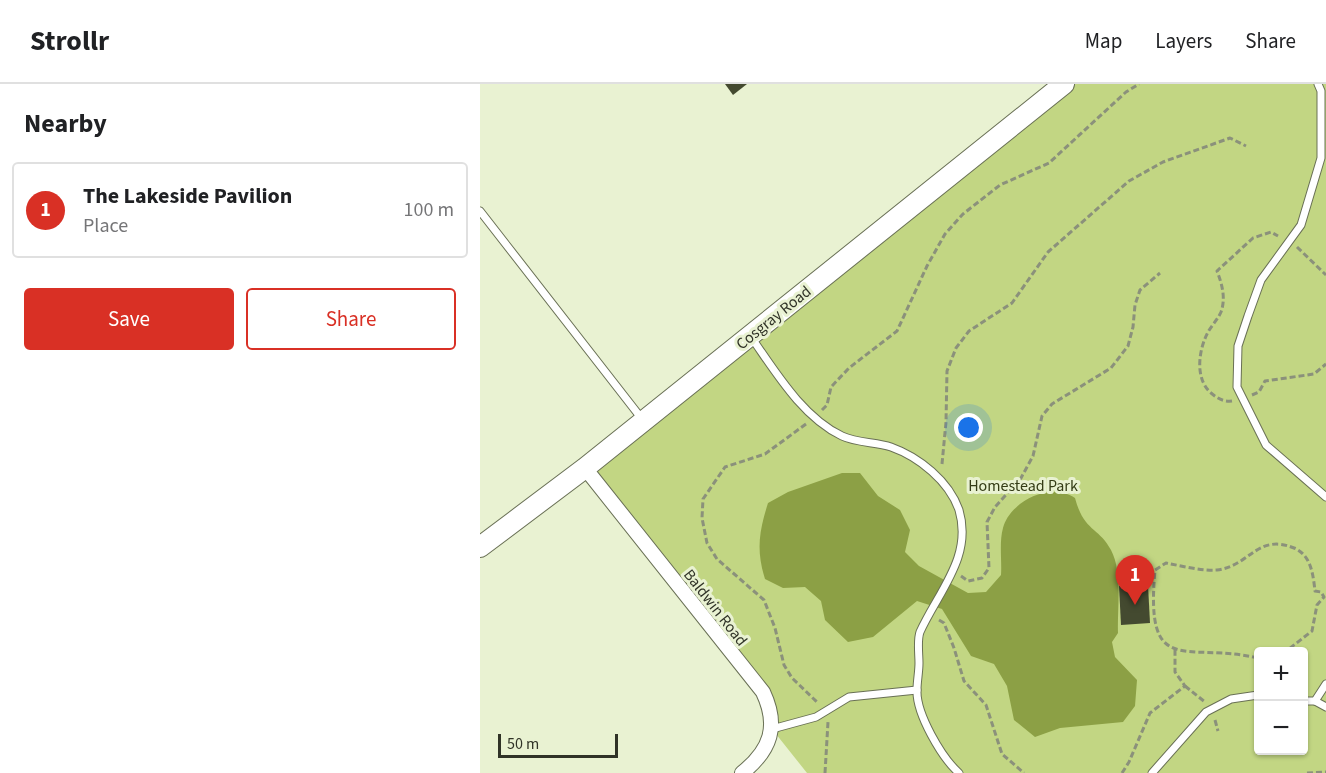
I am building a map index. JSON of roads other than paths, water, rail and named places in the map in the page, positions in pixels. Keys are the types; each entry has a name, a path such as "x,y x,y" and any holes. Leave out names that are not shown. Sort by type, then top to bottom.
{"main road":[{"name":"Cosgray Road","path":"480,547 585,468 1065,84"}],"street":[{"name":"Baldwin Road","path":"585,468 763,692 771,710 772,729"},
{"path":"742,773 765,749 772,729"}],"lane":[{"path":"1318,84 1321,91 1322,158 1301,225 1262,280 1248,316 1238,345 1237,387 1266,445 1326,497"},
{"path":"480,211 643,421"},
{"path":"750,335 787,387 815,416 843,436 890,447 911,455 932,471 959,511 960,558 919,634 916,690 927,727 947,762 959,773"},
{"path":"1314,701 1326,684"},
{"path":"772,729 805,721 849,697 916,690"},
{"path":"1152,773 1206,712 1231,699 1254,696"},
{"path":"1308,701 1314,701 1326,707"}],"place":[{"name":"The Lakeside Pavilion","path":"1135,605"}],"park label":[{"name":"Homestead Park","path":"1023,485"}]}
